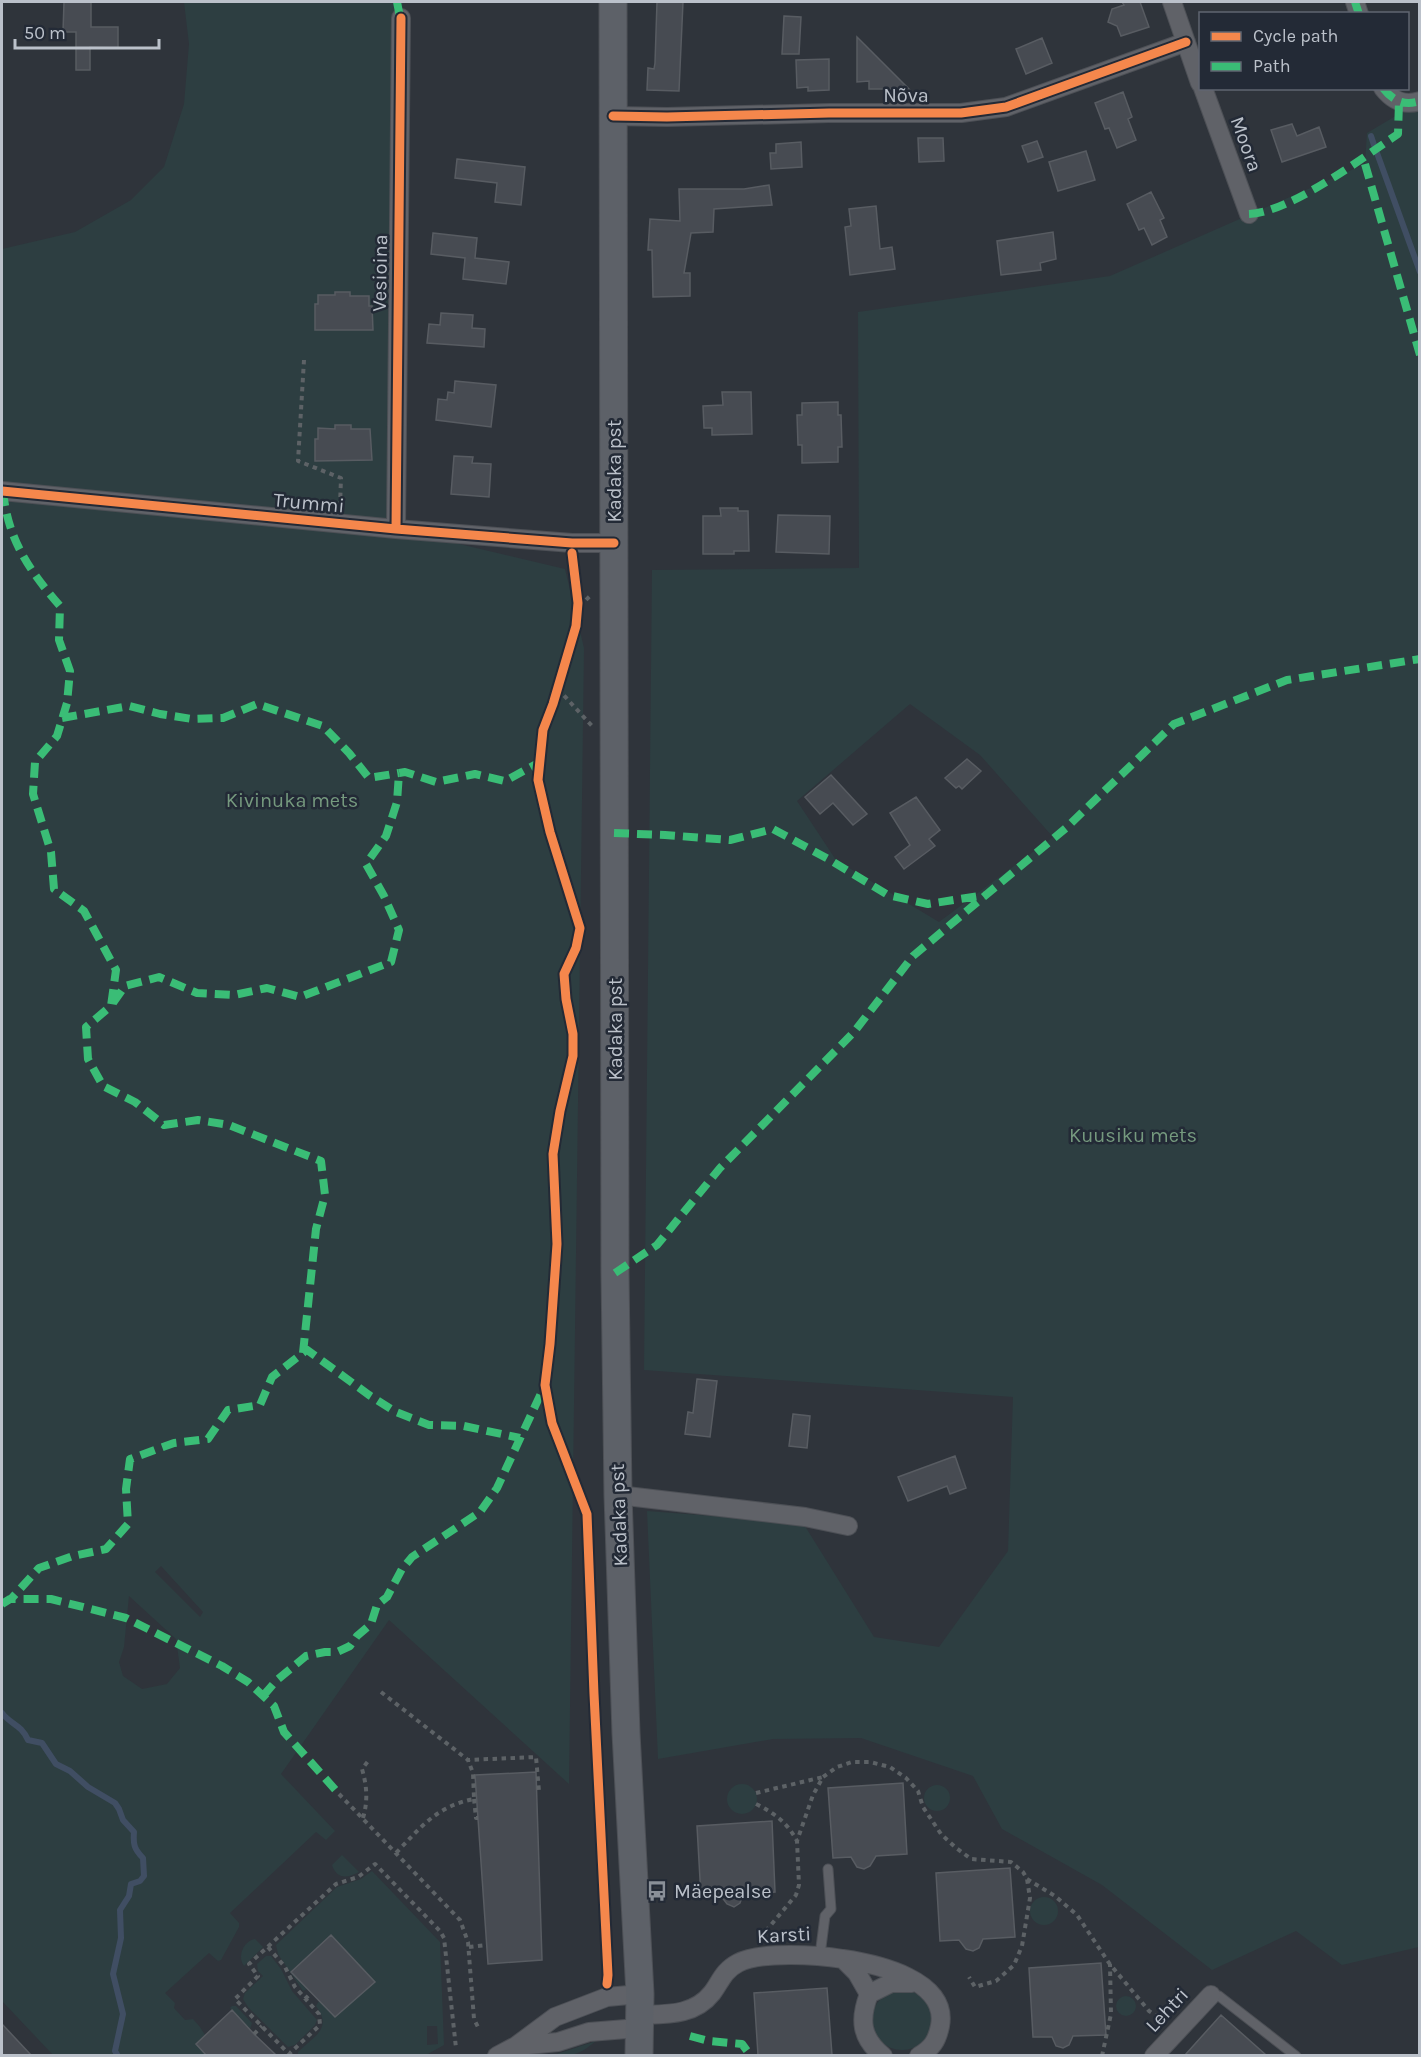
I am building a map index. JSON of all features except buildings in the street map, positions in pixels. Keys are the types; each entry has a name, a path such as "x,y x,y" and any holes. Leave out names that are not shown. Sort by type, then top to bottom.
{"main road":[{"name":"Kadaka pst","path":"613,2 615,1273 618,1495 626,1733 640,2012 639,2055"}],"street":[{"path":"1172,2 1199,80"},
{"name":"Vesioina","path":"396,529 401,18"},
{"name":"Nõva","path":"613,116 961,113 1006,107 1186,42"},
{"name":"Moora","path":"1204,90 1249,214"},
{"path":"1385,90 1399,102 1415,102"},
{"name":"Trummi","path":"2,491 396,529 572,543 614,543"},
{"path":"618,1495 806,1517 848,1526"},
{"name":"Karsti","path":"640,2012 688,2011 711,1994 723,1973 738,1963 752,1958 820,1955 874,1964 928,1989 937,2002 941,2018 936,2042 920,2055"},
{"path":"843,1959 857,1972 869,1994"},
{"path":"883,2055 866,2037 863,2020 864,2006 869,1994 891,1983 920,1984"},
{"name":"Lehtri","path":"1154,2055 1211,1995"},
{"path":"518,2051 555,2017 607,1997 640,2012"},
{"path":"497,2055 558,2042 640,2012"}],"lane":[{"path":"820,1955 825,1916 831,1909 828,1869"},
{"path":"1211,1995 1219,1996 1296,2055"}],"path":[{"path":"304,360 298,461 341,478 340,524"},
{"path":"577,593 577,615"},
{"path":"561,679 556,693 594,728"},
{"path":"381,1692 468,1760 473,1773 476,1818 478,1818"},
{"path":"468,1760 536,1757 539,1791"},
{"path":"363,1819 367,1784 362,1769 369,1760"},
{"path":"759,1939 796,1895 799,1885 797,1841 813,1795 824,1777 837,1767 852,1762 870,1762 890,1767 906,1778 918,1791 923,1807 941,1834 955,1848 971,1859 1011,1862 1028,1879 1055,1896 1077,1915 1109,1963 1149,2011 1179,2030"},
{"path":"756,1793 824,1777"},
{"path":"339,1794 460,1920 469,1947 474,2019 478,2027"},
{"path":"396,1853 444,1808 457,1802 474,1799"},
{"path":"756,1804 780,1818 797,1841"},
{"path":"268,1947 285,1967 295,1987 319,2014 320,2025 289,2055 235,1999 258,1976 249,1965 268,1947 336,1884 358,1877 375,1864 440,1930 444,1938 456,2048"},
{"path":"969,1977 975,1987 996,1980 1014,1965 1022,1946 1030,1898 1028,1879"},
{"path":"469,1947 486,1945"},
{"path":"1102,2055 1112,2014 1109,1963"},
{"path":"305,1999 311,1993"},
{"path":"255,2034 262,2026"}],"green space":[{"name":"Kivinuka mets","path":"184,2 403,2 396,529 565,569 584,648 569,1784 389,1620 281,1774 335,1831 326,1840 316,1832 230,1913 239,1923 239,1927 221,1960 218,1961 209,1953 165,1993 175,2003 174,2008 185,2020 193,2019 200,2027 205,2035 196,2044 206,2055 53,2055 2,2001 2,249 75,232 131,200 164,167 184,104 189,44","holes":["161,1566 203,1612 200,1617 155,1572","129,1596 176,1639 180,1668 167,1684 142,1689 123,1676 119,1662 124,1647"]},
{"name":"Kuusiku mets","path":"1419,102 1419,1947 1342,1965 1296,1931 1212,1970 1102,1885 1002,1829 973,1776 861,1738 773,1739 658,1759 647,1511 803,1523 874,1637 939,1647 1008,1551 1013,1397 644,1370 652,570 859,568 858,312 1110,276 1365,164 1367,133","holes":["910,704 980,755 1053,837 939,922 836,860 797,801"]},
{"path":"742,1784 748,1785 756,1793 756,1805 748,1813 742,1814 736,1813 728,1805 727,1799 728,1793 736,1785"},
{"path":"937,1785 947,1788 950,1798 947,1808 937,1811 927,1808 924,1798 927,1788"},
{"path":"342,1855 359,1872 351,1876 343,1876 334,1870 332,1865"},
{"path":"372,1871 440,1942 444,2045 426,2055 298,2055 298,2052 319,2032 322,2026 321,2014 316,2006 319,2001 335,2017 374,1981 331,1935 291,1971 307,1989 303,1991 278,1954 276,1945 337,1887 361,1879","holes":["427,2026 437,2026 438,2044 427,2045"]},
{"path":"1044,1897 1054,1901 1058,1911 1054,1921 1044,1925 1034,1921 1030,1911 1034,1901"},
{"path":"255,1939 263,1947 244,1966 241,1958 242,1950 247,1943"},
{"path":"266,1956 271,1956 281,1969 292,1991 317,2020 315,2025 295,2045 288,2047 248,2007 243,1999 245,1993 263,1976 258,1971 257,1964"},
{"path":"896,1990 908,1990 919,1995 927,2003 932,2020 930,2032 919,2045 908,2050 896,2050 885,2045 877,2037 872,2026 872,2014 877,2003 885,1995"},
{"path":"1122,1996 1130,1996 1136,2002 1136,2010 1130,2016 1122,2016 1116,2010 1116,2002"},
{"path":"236,2006 252,2023 250,2029 230,2008"},
{"path":"596,2041 577,2053 554,2055"}],"waterway":[{"path":"1371,136 1374,145"},
{"path":"1377,153 1420,272"},
{"path":"2,1713 22,1731 28,1740 42,1743 56,1764 70,1771 88,1787 115,1803 123,1820 134,1832 135,1846 143,1858 144,1876 140,1881 131,1884 129,1896 120,1910 121,1938 113,1974 123,2014 115,2051 118,2056"}],"marked path":[{"path":"397,2 401,22"},
{"path":"1355,2 1358,12"},
{"path":"1385,90 1404,103 1420,101"},
{"path":"1249,214 1266,211 1305,194 1398,134 1399,102"},
{"path":"1365,164 1420,355"},
{"path":"3,491 15,539 30,567 60,606 59,640 70,671 67,703 57,736 35,762 33,794 51,852 54,889 84,911 116,970 111,1006 86,1027 88,1059 103,1086 135,1102 164,1125 198,1120 229,1125 321,1161 325,1195 316,1229 303,1353 272,1377 260,1405 228,1410 208,1439 174,1443 130,1459 126,1489 128,1524 106,1549 73,1556 39,1568 11,1599"},
{"path":"615,1273 657,1245 720,1168 854,1032 913,956 1066,828 1174,724 1287,680 1420,659"},
{"path":"62,718 129,706 192,719 223,718 257,704 323,726 369,778 399,773"},
{"path":"113,1003 125,986 159,977 197,993 234,995 267,988 300,997 391,962 399,930 366,864 386,836 397,802 399,773 405,772 436,782 475,774 505,781 540,762"},
{"path":"614,833 730,840 773,829 888,895 928,904 986,895"},
{"path":"303,1347 396,1412 429,1425 464,1426 520,1438"},
{"path":"263,1696 277,1680 306,1656 337,1652 350,1646 357,1636 371,1624 377,1605 387,1597 402,1569 412,1557 480,1512 497,1488 544,1387"},
{"path":"2,1604 10,1599 51,1599 126,1618 222,1666 248,1682 274,1706 284,1732 339,1794"},
{"path":"690,2036 709,2041 742,2044 748,2056"}],"cycle path":[{"path":"396,529 401,18"},
{"path":"613,116 961,113 1006,107 1186,42"},
{"path":"2,491 396,529 572,543 614,543"},
{"path":"572,553 578,603 576,626 543,730 538,780 550,832 580,928 576,948 564,974 573,1034 573,1056 553,1154 557,1244 545,1385 552,1423 587,1514 607,1984"}],"place":[{"name":"Mäepealse","path":"657,1891"}]}
